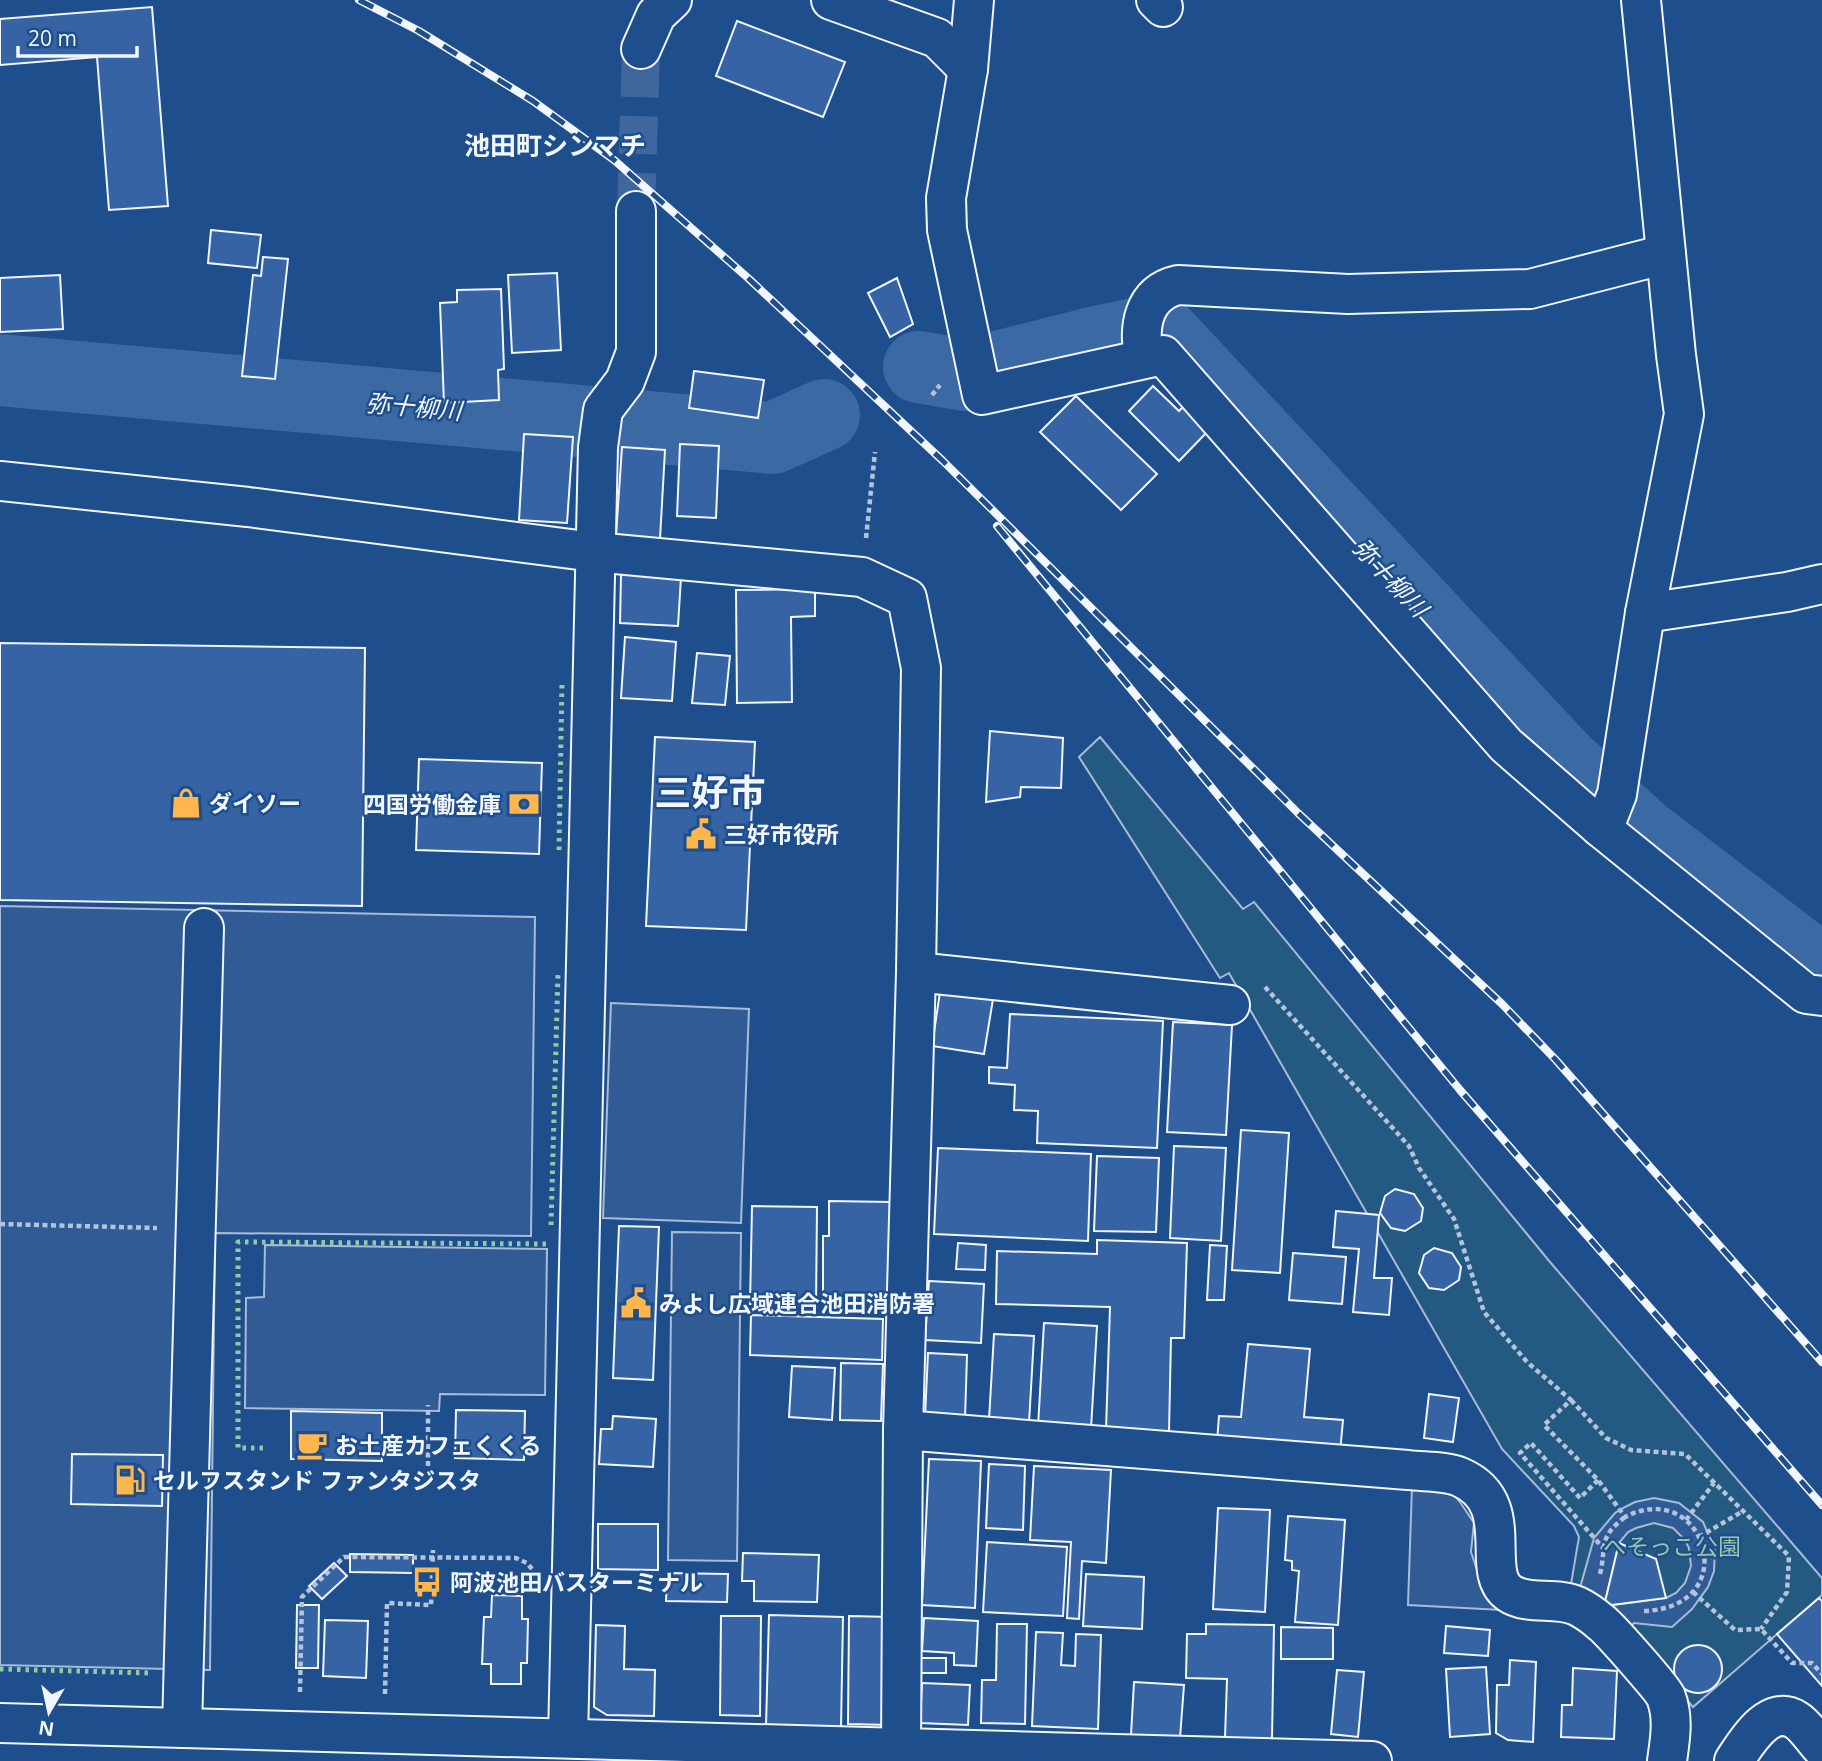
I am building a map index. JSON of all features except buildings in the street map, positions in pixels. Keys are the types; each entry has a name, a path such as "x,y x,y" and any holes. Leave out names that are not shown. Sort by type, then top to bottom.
{"street":[{"path":"641,50 656,15 672,0"},
{"path":"831,0 937,38 968,69"},
{"path":"974,0 968,69 946,198 947,230 982,395 1144,340"},
{"path":"1608,813 1684,414 1642,0"},
{"path":"568,1738 598,447 603,410 625,381 636,352 636,211"},
{"path":"1144,340 1154,296 1164,288 1178,285 1348,294 1530,289 1666,254"},
{"path":"1144,340 1163,355 1506,745 1608,813 1806,994 1822,996"},
{"path":"0,481 247,507 594,552 862,577 907,598 921,668 916,972 903,1430 901,1748"},
{"path":"1645,613 1787,592 1822,584"},
{"path":"182,1728 204,928"},
{"path":"916,972 1230,1005"},
{"path":"903,1430 1408,1469 1459,1476 1480,1489 1490,1506 1495,1520 1498,1576 1508,1592 1526,1599 1553,1600 1576,1605 1606,1626 1665,1696 1671,1724 1667,1761"},
{"path":"1734,1761 1749,1738 1765,1721 1780,1717 1796,1719 1822,1748"},
{"path":"0,1723 182,1728 368,1747 568,1738 1372,1761"}],"path":[{"path":"932,394 941,383"},
{"path":"862,577 875,452"},
{"path":"1230,1005 1266,986 1409,1146 1419,1168 1454,1219 1484,1312 1527,1362 1571,1400 1606,1438 1631,1450 1685,1454 1789,1556 1787,1592 1760,1629"},
{"path":"0,1224 196,1229"},
{"path":"1571,1400 1544,1425 1598,1480 1625,1517"},
{"path":"428,1405 428,1466"},
{"path":"1598,1480 1580,1497 1531,1443 1520,1453 1602,1548"},
{"path":"1686,1520 1714,1483"},
{"path":"1599,1578 1602,1548 1610,1531 1625,1517 1643,1509 1665,1510 1686,1520 1699,1537 1704,1553 1704,1570 1693,1592 1667,1610 1626,1614 1606,1626"},
{"path":"1699,1537 1743,1511"},
{"path":"385,1694 387,1604 432,1605 433,1550"},
{"path":"300,1692 302,1597 344,1558 516,1558 527,1563 536,1573"},
{"path":"1693,1592 1735,1630 1760,1629 1792,1662 1812,1663 1822,1674"}],"green space":[{"name":"へそっこ公園","path":"1100,737 1243,909 1254,902 1550,1262 1822,1578 1822,1595 1693,1707 1625,1630 1570,1590 1579,1537 1574,1526 1502,1449 1229,973 1220,978 1079,757"}],"shaded area":[{"path":"0,906 535,917 531,1236 215,1233 210,1670 0,1665"},
{"path":"611,1003 749,1009 741,1223 603,1218"},
{"path":"672,1232 741,1233 737,1561 668,1560"},
{"path":"265,1245 547,1249 545,1395 440,1394 439,1411 245,1408 246,1298 264,1297"},
{"path":"1412,1486 1448,1488 1460,1502 1474,1523 1471,1552 1479,1576 1501,1610 1408,1605"},
{"path":"1654,1498 1679,1503 1703,1522 1715,1549 1714,1571 1708,1587 1692,1609 1672,1627 1634,1623 1628,1629 1580,1588 1594,1538 1615,1513 1635,1502","holes":["1654,1523 1673,1528 1689,1548 1691,1566 1685,1583 1676,1593 1666,1598 1604,1606 1619,1543 1628,1532"]}],"waterway":[{"name":"弥十柳川","path":"919,367 965,375 1159,329 1563,761 1642,833 1822,971"},
{"name":"弥十柳川","path":"0,370 773,438 824,415"}],"tunnel":[{"path":"636,211 641,49"}],"railway":[{"path":"359,0 419,31 533,101 614,160 748,278 943,461 1298,813 1502,1004 1555,1059 1822,1362"},
{"path":"997,526 1460,1090 1822,1505"}],"hedge":[{"path":"559,850 562,681"},
{"path":"551,1225 558,972"},
{"path":"263,1448 238,1448 238,1242 549,1244"},
{"path":"0,1669 151,1673"}],"place":[{"name":"ダイソー","path":"186,803"},
{"name":"四国労働金庫","path":"524,804"},
{"name":"三好市役所","path":"701,834"},
{"name":"みよし広域連合池田消防署","path":"636,1303"},
{"name":"お土産カフェくくる","path":"312,1445"},
{"name":"セルフスタンド ファンタジスタ","path":"130,1480"},
{"name":"阿波池田バスターミナル","path":"427,1582"}],"district":[{"name":"池田町シンマチ","path":"555,145"},
{"name":"三好市","path":"710,791"}]}
